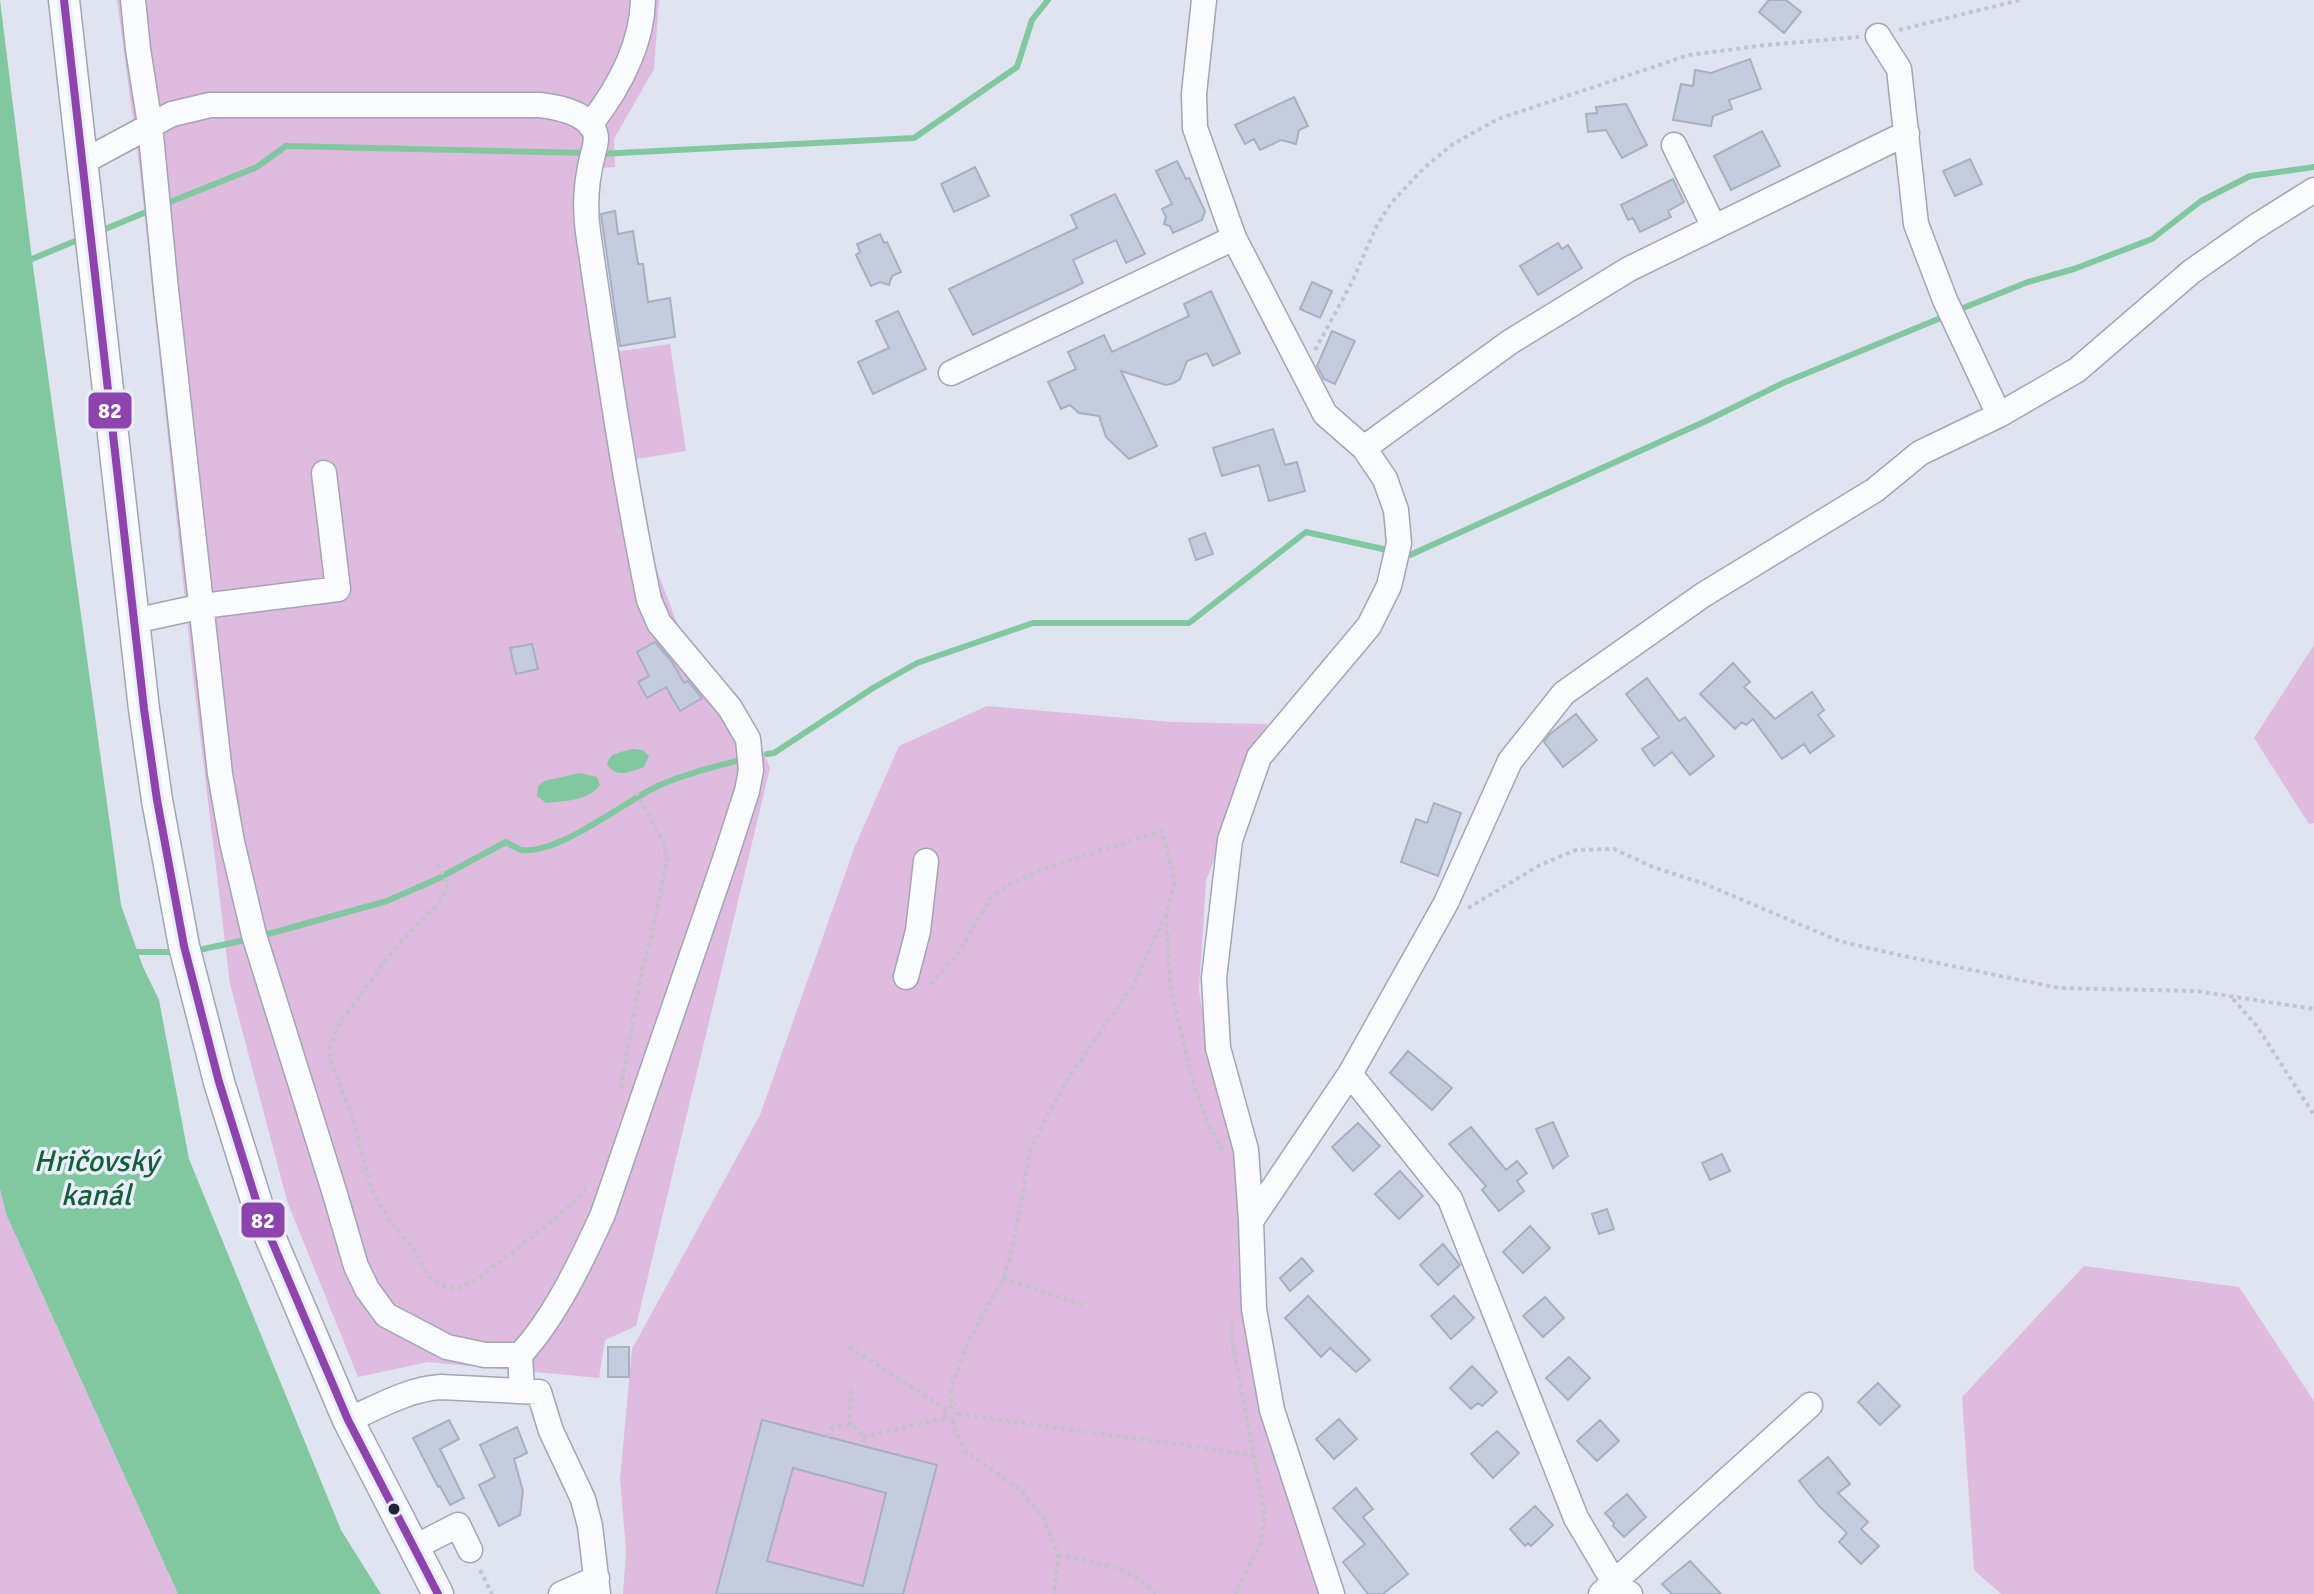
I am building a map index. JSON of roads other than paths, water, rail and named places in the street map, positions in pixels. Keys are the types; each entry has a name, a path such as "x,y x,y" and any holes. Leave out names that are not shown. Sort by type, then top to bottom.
{"main road":[{"path":"64,0 134,621 157,800 182,932 219,1082 260,1213 348,1420 438,1594"}],"street":[{"path":"133,0 150,125 220,774 254,935 356,1266 367,1289 386,1315 447,1347 485,1355 520,1355"},
{"path":"590,125 607,103 631,59 639,33 643,0"},
{"path":"1204,0 1194,94 1195,128 1234,238 1325,414 1364,448 1385,479 1396,510 1397,550 1389,586 1369,626 1259,757 1230,840 1214,978 1218,1048 1246,1150 1254,1309 1272,1410 1332,1594"},
{"path":"1878,36 1899,69 1916,224 1950,311 1999,415"},
{"path":"81,163 172,114 210,105 540,105 559,107 595,131 597,140 584,210 649,600 659,623 730,708 748,739 751,770 721,872 603,1214 585,1254 533,1341 520,1355 522,1391"},
{"path":"1364,448 1510,342 1629,269 1907,133"},
{"path":"1674,145 1714,227"},
{"path":"1251,1221 1350,1074 1430,932 1510,761 1564,693 1703,595 1875,490 1920,453 1999,415 2077,370 2191,272 2314,190"},
{"path":"951,373 1234,238"},
{"path":"134,621 203,606 338,589 324,473"},
{"path":"906,977 918,931 926,861"},
{"path":"1350,1074 1450,1199 1576,1518 1615,1590 1810,1405"},
{"path":"348,1420 410,1392 427,1388 539,1392 551,1431 583,1499 598,1586 561,1594"},
{"path":"413,1548 458,1525 470,1550"}],"water":[{"name":"Hričovský kanál","path":"0,0 32,259 121,905 143,967 159,1000 189,1159 341,1530 381,1594 178,1594 6,1214 0,1189"},
{"path":"633,749 643,750 649,756 644,767 619,773 607,764 614,755"},
{"path":"580,773 597,777 600,785 596,790 576,799 546,803 537,796 538,786 544,781"}],"waterway":[{"path":"599,154 914,138 1017,67 1032,20 1048,0"},
{"path":"165,204 257,167 286,146 587,153"},
{"path":"1958,310 2152,239 2201,201 2250,176 2314,167"},
{"path":"98,232 151,210"},
{"path":"32,259 80,239"},
{"path":"1402,553 1410,555 1783,383 1948,315"},
{"path":"767,754 774,753 917,663 1033,623 1189,623 1306,532 1392,551"},
{"path":"261,936 387,901 437,879 506,842 522,850 555,844 656,787 744,759"},
{"path":"194,951 250,939"},
{"path":"130,952 175,952"}]}
